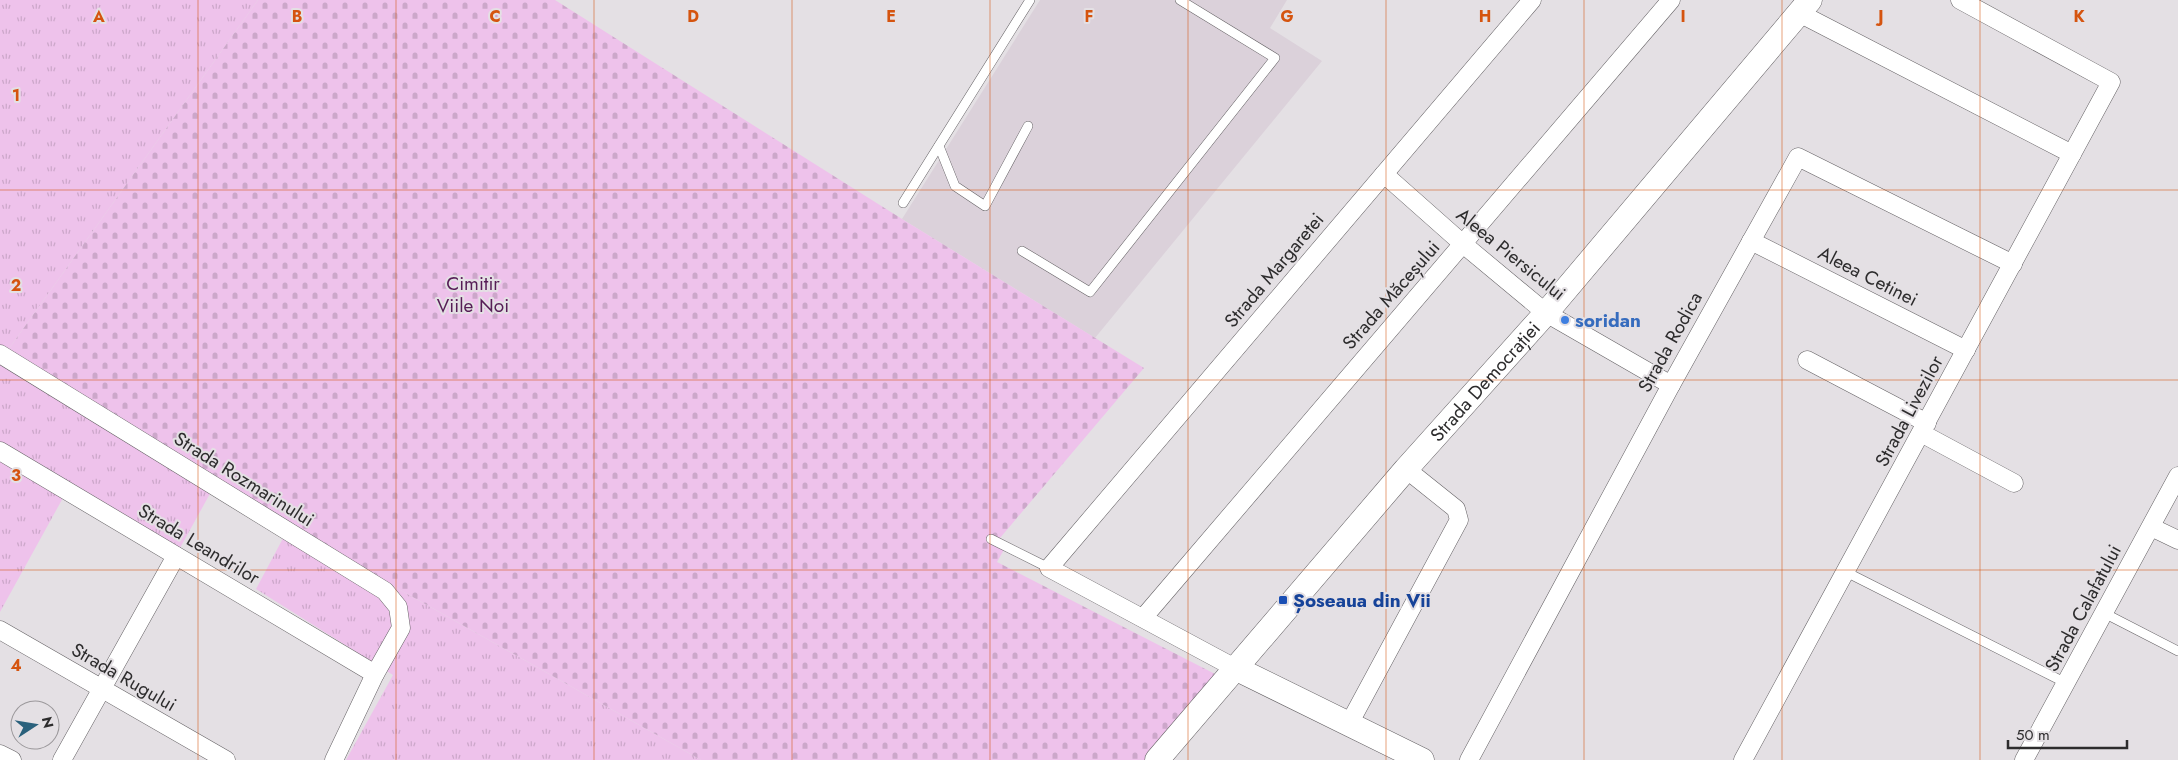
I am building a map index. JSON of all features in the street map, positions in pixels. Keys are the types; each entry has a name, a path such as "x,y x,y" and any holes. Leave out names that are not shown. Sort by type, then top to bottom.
{"street":[{"name":"Strada Margaretei","path":"1049,568 1532,0"},
{"name":"Strada Măceșului","path":"1142,618 1671,0"},
{"name":"Strada Livezilor","path":"1742,760 2111,82 1960,0"},
{"path":"1804,6 2072,154"},
{"name":"Strada Democrației","path":"1157,760 1406,469 1546,313 1804,6"},
{"name":"Strada Rodica","path":"1470,760 1671,385 1798,157 2012,264"},
{"name":"Aleea Piersicului","path":"1384,174 1463,244 1546,313 1671,385"},
{"name":"Aleea Cetinei","path":"1751,241 1966,350"},
{"name":"Strada Rozmarinului","path":"0,354 385,591 398,607 401,628 375,674 334,760"},
{"path":"1807,360 2014,483"},
{"name":"Strada Leandrilor","path":"0,451 375,674"},
{"path":"1349,724 1459,520 1456,509 1406,469"},
{"name":"Strada Calafatului","path":"2024,760 2178,476"},
{"path":"2151,527 2178,540"},
{"path":"62,760 176,556"},
{"path":"1049,568 1235,668 1422,760"},
{"name":"Strada Rugului","path":"0,630 226,760"},
{"path":"0,754 12,760"}],"lane":[{"path":"903,203 1030,0"},
{"path":"1022,251 1090,292 1275,58 1180,0"},
{"path":"939,146 955,186 984,206 1028,126"},
{"path":"991,538 1049,568"},
{"path":"1846,572 2066,683"},
{"path":"2104,612 2178,650"}],"shaded area":[{"path":"1040,0 1287,0 1270,28 1322,61 1095,338 902,219"}],"green space":[{"path":"0,0 258,0 8,350 217,481 180,548 69,487 0,612"},
{"name":"Cimitir Viile Noi","path":"258,0 555,0 902,219 1144,368 1000,538 1006,546 997,562 1217,675 1145,760 701,760 289,527 8,350"},
{"path":"289,527 701,760 346,760 393,675 256,589"}],"place":[{"name":"soridan","path":"1565,320"},
{"name":"Șoseaua din Vii","path":"1283,600"}]}
